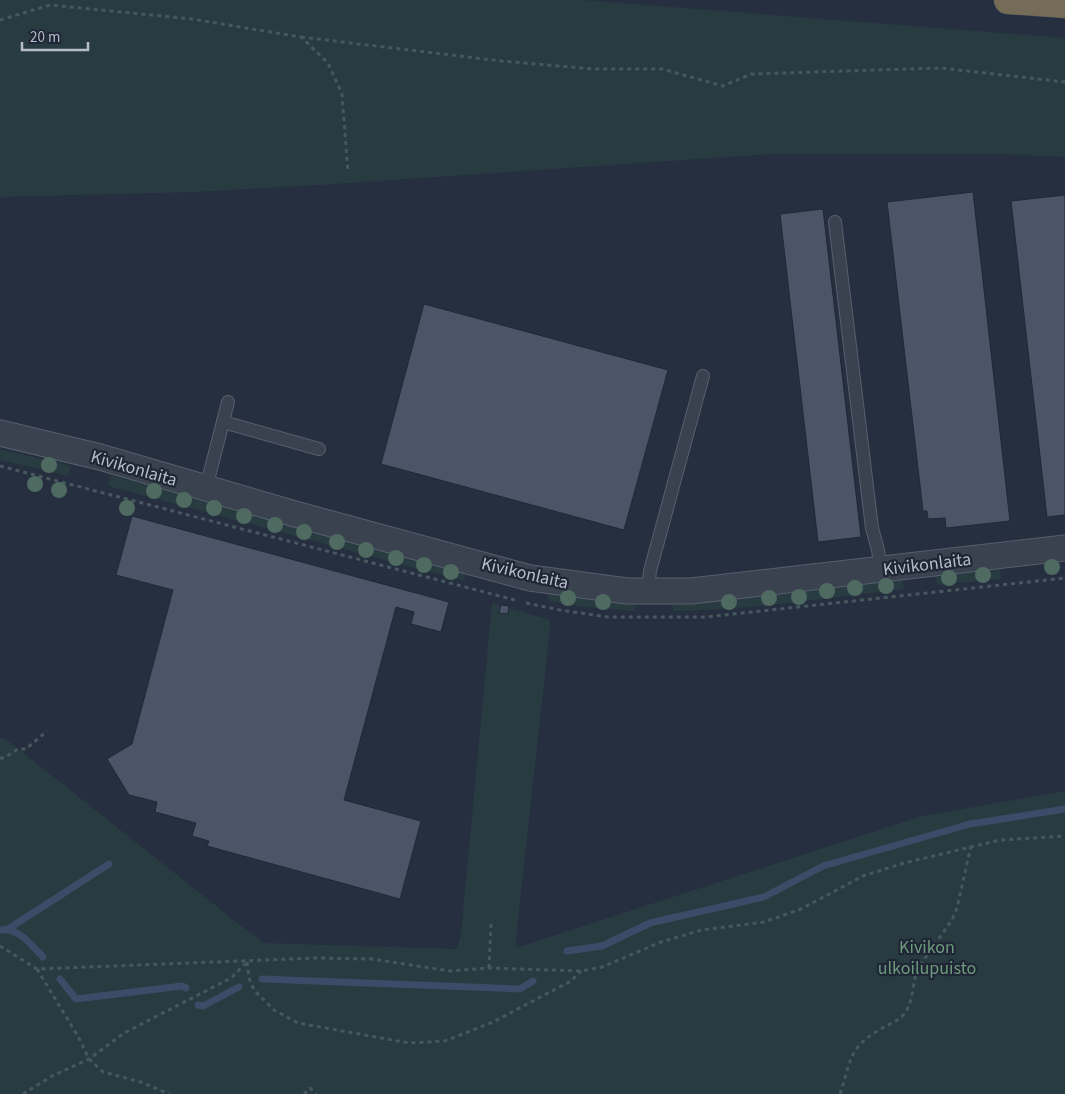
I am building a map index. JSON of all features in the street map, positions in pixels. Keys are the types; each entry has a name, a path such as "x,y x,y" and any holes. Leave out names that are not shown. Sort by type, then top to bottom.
{"highway":[{"path":"1008,0 1065,4"}],"street":[{"name":"Kivikonlaita","path":"0,433 100,457 295,514 530,578 627,591 700,590 1065,548"}],"lane":[{"path":"835,222 872,528 881,570"},
{"path":"648,591 650,571 703,376"},
{"path":"206,488 228,402"},
{"path":"223,422 319,449"}],"path":[{"path":"0,20 50,5 192,19 301,37 502,61 585,68 662,69 723,86 752,74 941,68 1065,82"},
{"path":"301,37 328,62 342,94 348,173"},
{"path":"0,758 4,758 18,749 26,749 47,732"},
{"path":"37,969 316,958 363,959 450,971 489,968 581,971 602,968 661,942 702,930 764,922 801,909 863,876 904,863 1000,840 1065,836"},
{"path":"840,1094 851,1055 870,1036 896,1022 908,1006 918,968 952,920 957,908 971,846"},
{"path":"489,968 491,924"},
{"path":"0,946 37,969 79,1038 89,1059 103,1072 141,1082 170,1094"},
{"path":"247,962 248,978 254,990 274,1010 298,1023 409,1043 445,1041 493,1022 572,981 581,971"},
{"path":"23,1094 52,1076 89,1059 124,1033 230,978 247,962"},
{"path":"304,1094 310,1088 316,1094"}],"green space":[{"path":"0,0 582,0 1065,38 1065,157 1001,154 772,154 319,185 193,192 0,197"},
{"path":"0,449 71,466 68,476 0,460"},
{"path":"110,475 467,571 464,581 108,486"},
{"path":"1000,568 1001,579 937,585 935,575"},
{"path":"902,578 904,589 760,606 673,611 672,602"},
{"path":"549,591 636,600 635,611 582,607 548,601"},
{"name":"Kivikon ulkoilupuisto","path":"492,603 550,620 516,948 922,816 1065,791 1065,1094 0,1094 0,738 7,740 263,943 457,949 461,934"}],"building":[{"path":"973,192 1010,521 946,528 945,518 928,519 927,511 923,511 887,202"},
{"path":"1065,195 1065,515 1047,517 1011,201"},
{"path":"823,209 861,537 818,542 780,214"},
{"path":"424,304 668,370 624,530 381,464"},
{"path":"132,516 449,602 441,632 411,624 414,612 396,607 344,800 421,821 400,899 207,846 209,841 192,836 196,823 155,812 157,802 129,795 107,759 132,744 173,590 116,575"},
{"path":"501,605 509,606 508,614 499,613"}],"waterway":[{"path":"567,951 602,946 650,923 764,897 823,866 970,824 1065,809"},
{"path":"8,929 109,864"},
{"path":"0,930 13,931 19,934 43,957"},
{"path":"60,979 76,999 182,986 186,988"},
{"path":"262,979 520,989 533,981"},
{"path":"198,1005 203,1006 239,987"}]}
